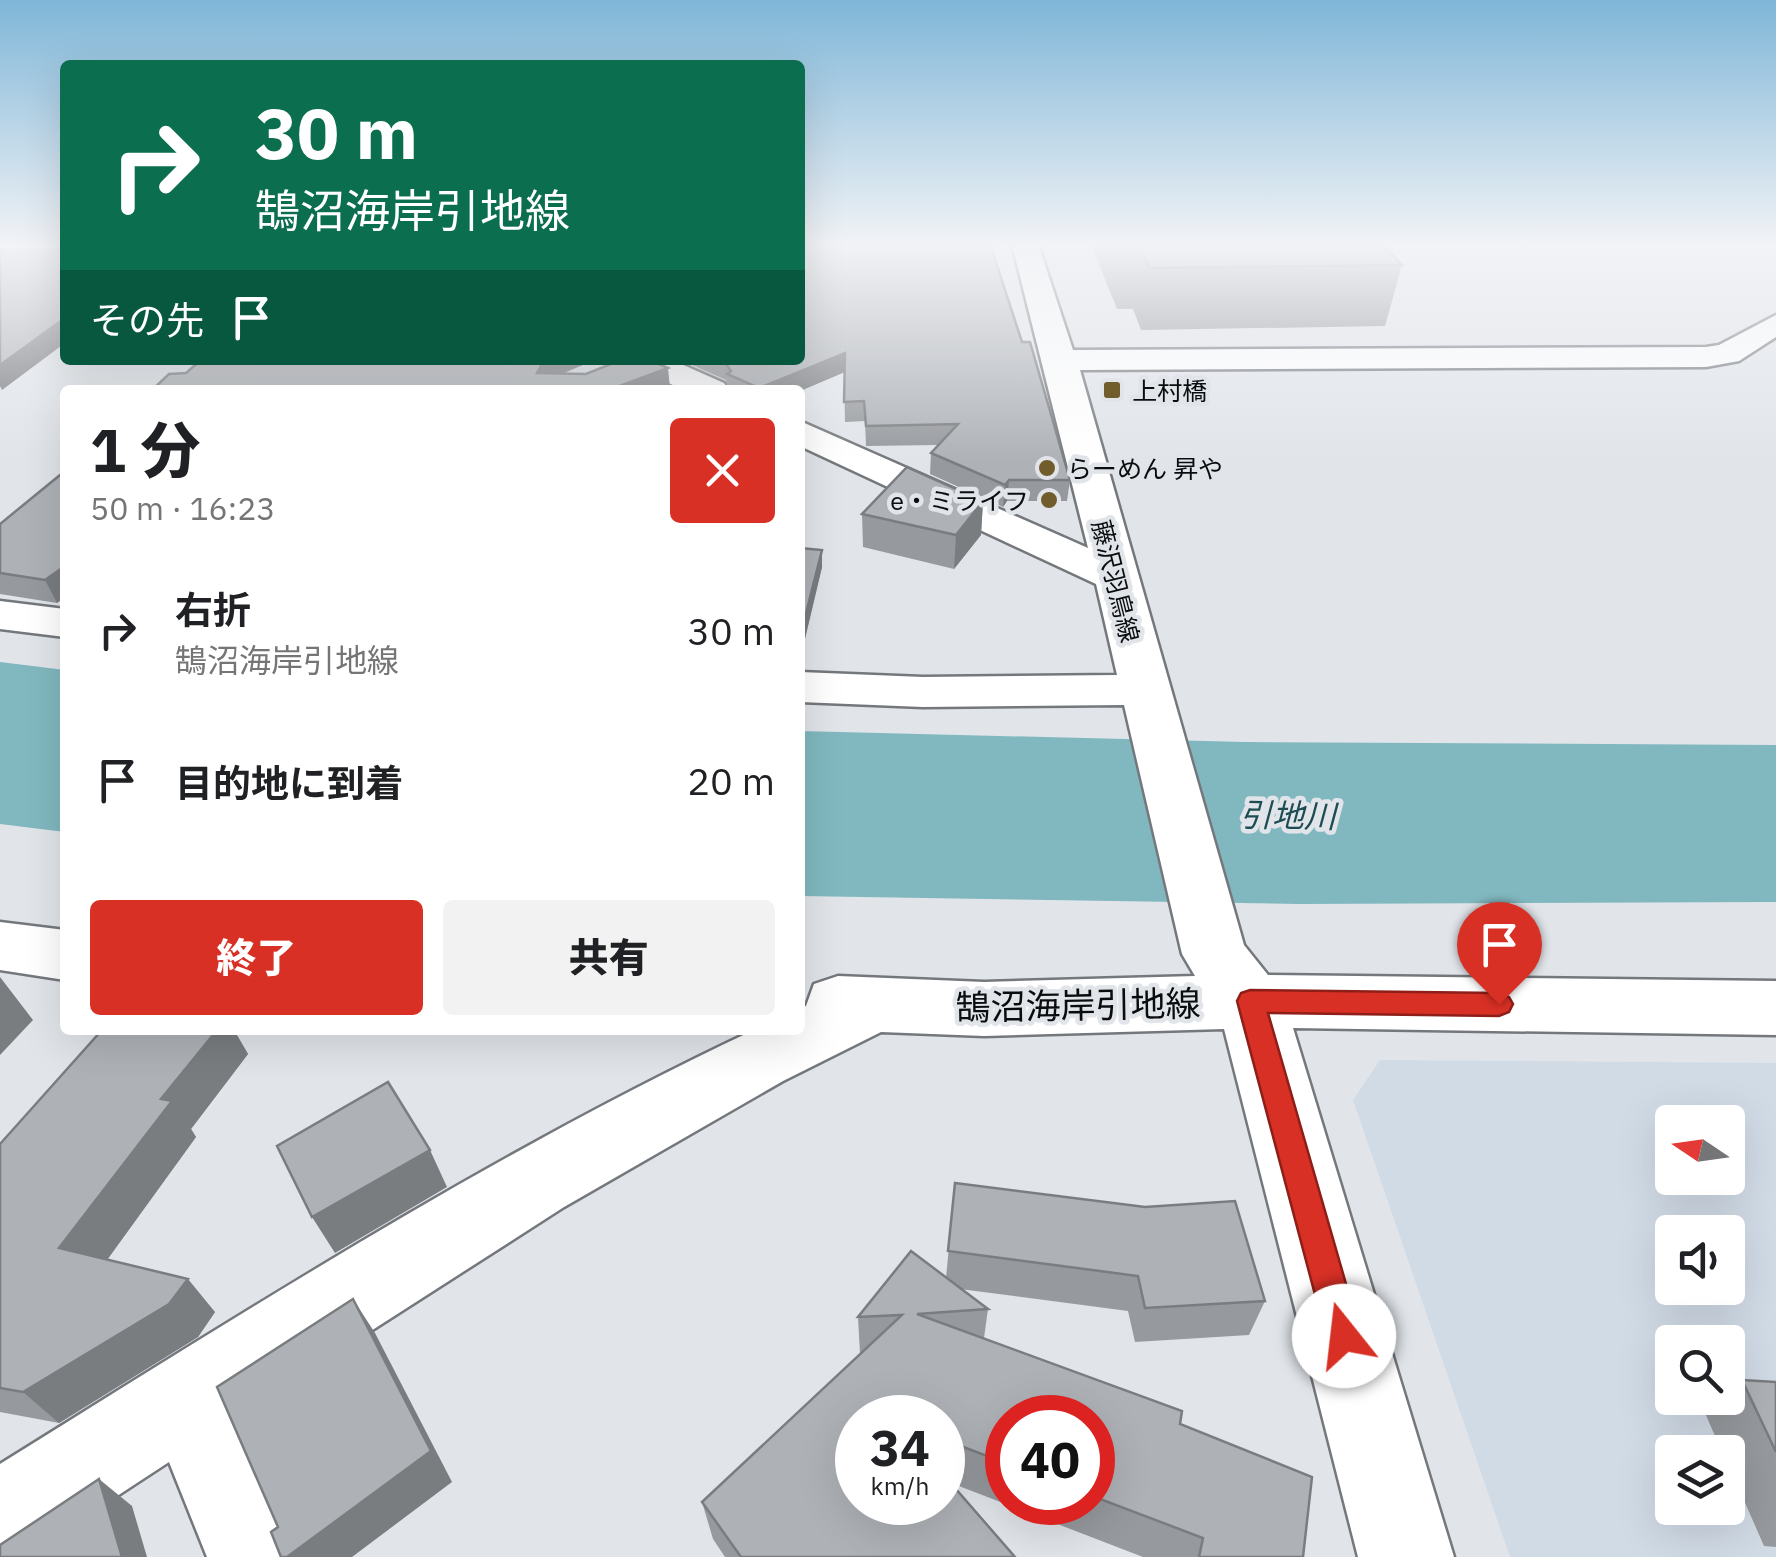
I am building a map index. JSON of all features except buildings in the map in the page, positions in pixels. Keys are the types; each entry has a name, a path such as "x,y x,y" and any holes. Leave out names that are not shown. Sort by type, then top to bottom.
{"street":[{"name":"藤沢羽鳥線","path":"1047,317 1214,954 1250,1001"},
{"path":"1060,360 1706,357 1728,354 1776,324"},
{"path":"639,365 697,385"},
{"path":"805,434 1115,576"},
{"path":"0,615 60,622"},
{"path":"805,686 923,692 1144,690"},
{"path":"0,946 60,954"},
{"path":"1250,1001 1406,1557"},
{"name":"鵠沼海岸引地線","path":"836,1003 984,1009 1250,1001 1776,1008"},
{"path":"805,1022 836,1003"},
{"path":"0,1518 496,1206 785,1035"},
{"path":"188,1398 255,1557"}],"shaded area":[{"path":"1380,1060 1776,1063 1776,1557 1510,1557 1353,1100"}],"water":[{"path":"0,662 60,669 60,831 0,824"},
{"name":"引地川","path":"805,731 1245,742 1776,745 1776,902 1299,904 805,896"}],"place":[{"name":"上村橋","path":"1112,390"},
{"name":"らーめん 昇や","path":"1047,468"},
{"name":"e・ミライフ","path":"1049,500"}],"route":[{"path":"1344,1336 1250,1001 1499,1004"}]}
